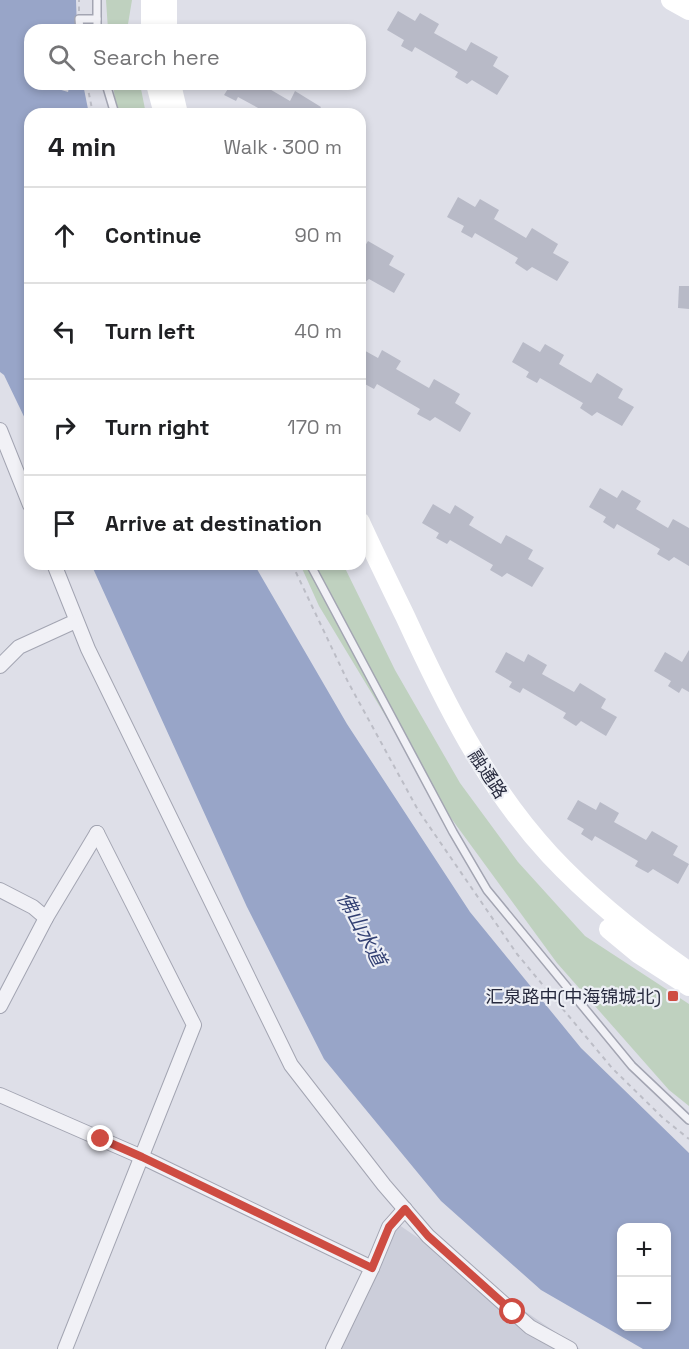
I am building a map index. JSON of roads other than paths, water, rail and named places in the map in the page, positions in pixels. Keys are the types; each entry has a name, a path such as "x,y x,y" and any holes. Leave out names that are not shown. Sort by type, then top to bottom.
{"main road":[{"path":"151,0 151,24"},
{"path":"166,24 167,0"},
{"path":"671,0 689,10"},
{"path":"158,90 162,108"},
{"path":"172,90 177,108"},
{"name":"融通路","path":"366,535 448,708 508,805 550,856 602,907 689,972"},
{"name":"融通路","path":"366,560 439,713 480,784 509,827 597,919 638,953 689,986"}],"street":[{"path":"0,430 24,490"},
{"path":"56,570 88,649 291,1065 428,1236 530,1327 570,1349"},
{"path":"0,666 19,647 76,621"},
{"path":"0,1006 46,918 98,832 194,1025 65,1349"},
{"path":"0,890 33,907 46,918"},
{"path":"0,1095 142,1157 372,1268"},
{"path":"333,1349 389,1227 405,1209"}],"lane":[{"path":"97,0 97,24"},
{"path":"79,24 79,20 97,19"},
{"path":"108,90 113,108"},
{"path":"313,570 447,822 487,891 632,1066 689,1120"}],"water":[{"path":"0,0 76,0 77,24 24,24 24,90 68,92 68,90 84,90 88,108 24,108 24,417 4,375 0,372"},
{"name":"佛山水道","path":"94,570 257,570 347,724 470,912 581,1048 689,1153 689,1349 643,1349 541,1290 441,1201 324,1059 247,907"}],"place":[{"name":"汇泉路中(中海锦城北)","path":"673,996"}]}
